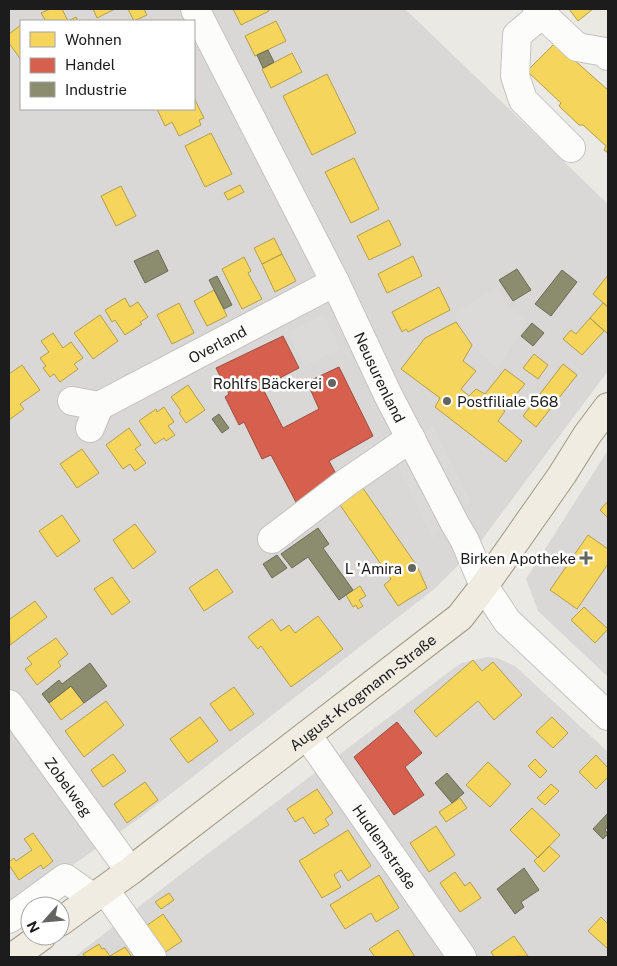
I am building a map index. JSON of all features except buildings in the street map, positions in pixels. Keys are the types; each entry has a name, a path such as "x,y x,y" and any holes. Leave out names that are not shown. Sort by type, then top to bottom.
{"main road":[{"name":"August-Krogmann-Straße","path":"70,915 130,871 460,617 484,586 608,407"},
{"path":"13,957 28,946"}],"street":[{"name":"Neusurenland","path":"196,9 335,282 411,438 465,541 484,586 507,621 608,716"},
{"path":"571,148 523,100 515,76 517,35 540,11 577,47 607,52"},
{"name":"Overland","path":"72,401 95,417 335,282"},
{"path":"272,539 411,438"},
{"name":"Zobelweg","path":"9,704 130,871"},
{"name":"Hudlemstraße","path":"307,735 462,957"},
{"path":"9,919 65,878 99,894 152,957"}],"shaded area":[{"path":"9,9 405,9 608,204 608,371 475,549 433,590 141,817 29,896 20,896 20,902 9,910"},
{"path":"496,287 510,307 528,322 497,368 475,348 453,314"},
{"path":"323,315 340,349 305,366 288,332"},
{"path":"432,424 470,501 459,513 421,437"},
{"path":"370,443 376,455 340,473 334,461"},
{"path":"608,450 608,677 538,611 526,579"},
{"path":"408,452 444,527 433,539 397,464"},
{"path":"487,657 497,658 515,666 608,752 608,957 74,957 207,854 461,663"}],"place":[{"name":"Rohlfs Bäckerei","path":"332,383"},
{"name":"Postfiliale 568","path":"447,401"},
{"name":"Birken Apotheke","path":"586,558"},
{"name":"L 'Amira","path":"412,568"}]}
